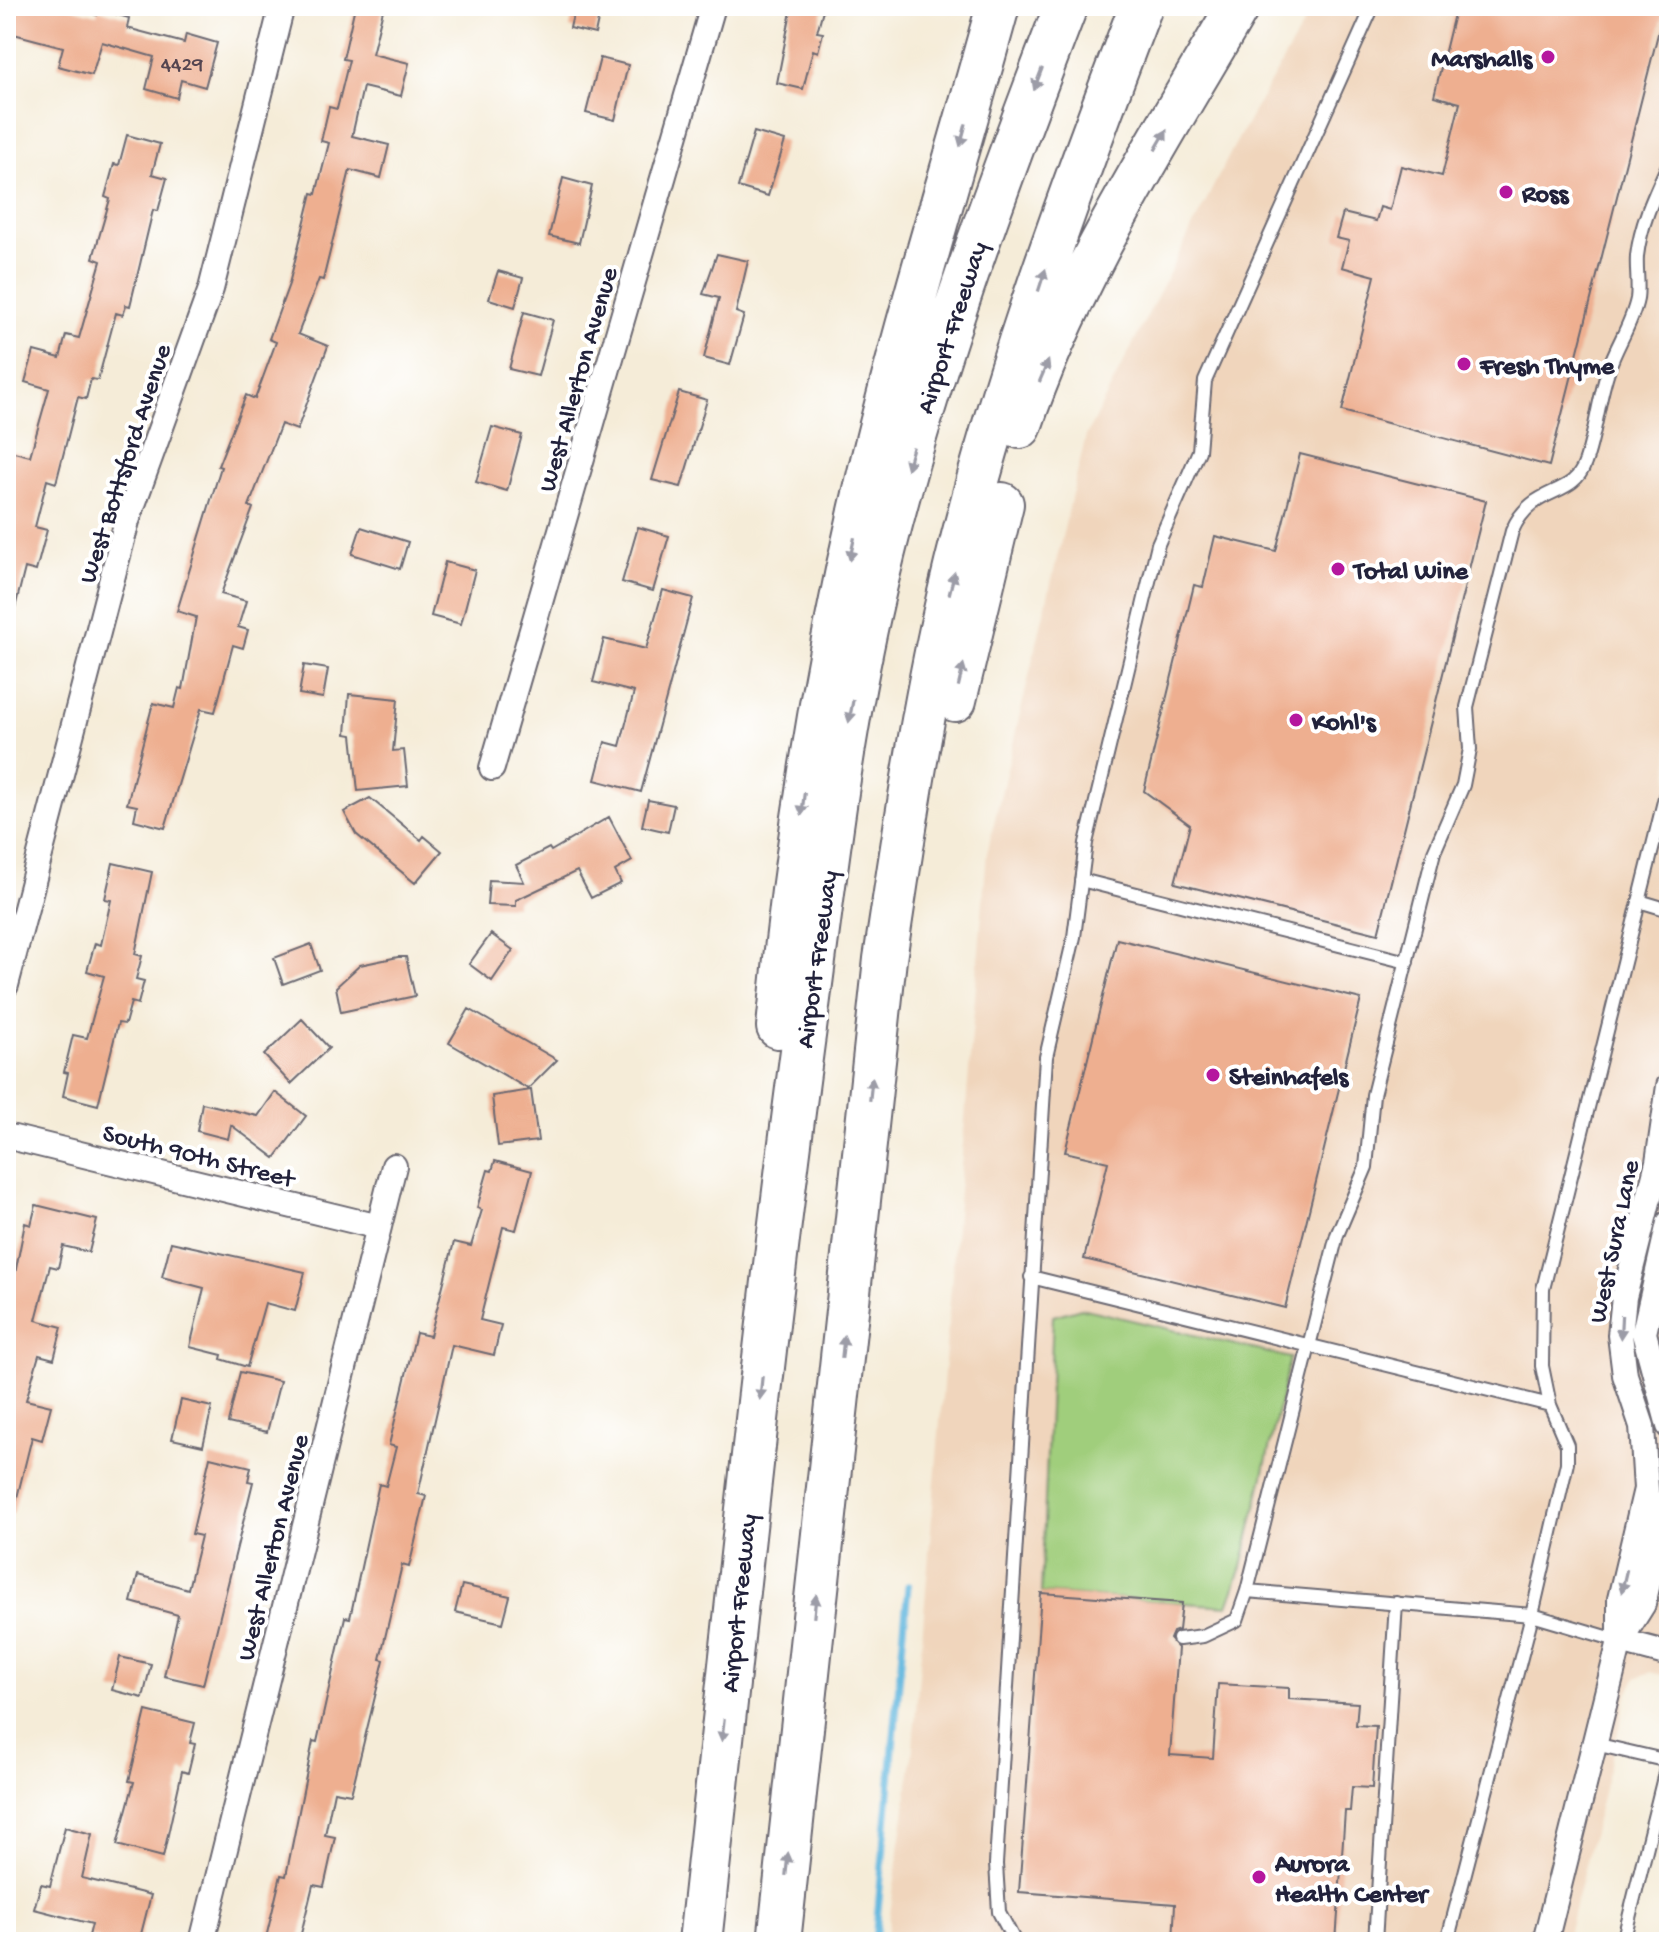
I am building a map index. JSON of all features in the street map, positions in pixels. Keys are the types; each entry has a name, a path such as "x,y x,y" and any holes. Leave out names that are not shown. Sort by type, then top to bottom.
{"highway":[{"path":"779,1227 778,1027 807,771 865,488 998,6"},
{"name":"Airport Freeway","path":"700,1942 779,1227 840,767 870,611 941,348 996,185 1066,6"},
{"path":"779,1942 882,990 909,797 942,624 986,453 1052,247 1141,6"},
{"path":"909,797 945,742 1027,410 1068,313 1126,200 1238,6"}],"street":[{"name":"West Bottsford Avenue","path":"6,985 127,521 211,289 282,6"},
{"name":"West Allerton Avenue","path":"492,768 713,6"},
{"name":"West Sura Lane","path":"1545,1942 1620,1641 1620,1599 1646,1489 1642,1426 1625,1375 1620,1335 1624,1297 1658,1162 1669,1086"},
{"name":"South 90th Street","path":"6,1136 379,1227"},
{"name":"West Allerton Avenue","path":"202,1942 394,1166"},
{"name":"West Sura Lane","path":"1667,1237 1644,1333 1669,1426"},
{"name":"West Sura Lane","path":"1620,1641 1643,1604 1669,1496"},
{"path":"1620,1641 1669,1654"}],"lane":[{"path":"1015,1942 999,1912 996,1864 1046,1057 1074,937 1086,843 1158,544 1199,451 1205,381 1373,6"},
{"path":"1179,1639 1203,1636 1237,1620 1247,1591 1337,1235 1366,1167 1373,1095 1434,852 1464,782 1470,749 1467,707 1512,531 1520,511 1535,498 1570,485 1584,467 1609,366 1626,334 1637,298 1637,257 1643,223 1669,163"},
{"path":"1447,1942 1532,1615 1567,1463 1567,1445 1550,1405 1542,1366 1543,1289 1669,781"},
{"path":"1081,880 1407,962"},
{"path":"1639,901 1669,910"},
{"path":"1640,1237 1667,1237"},
{"path":"1031,1277 1550,1405"},
{"path":"1247,1591 1532,1615 1620,1641"},
{"path":"1375,1942 1396,1603"},
{"path":"1595,1744 1669,1761 1623,1942"}],"shaded area":[{"path":"1314,6 1669,6 1669,1677 1651,1672 1636,1678 1627,1695 1566,1942 886,1942 912,1759 987,853 1086,436 1233,148"}],"green space":[{"path":"1081,1308 1290,1358 1242,1567 1228,1606 1041,1593 1053,1316"}],"building":[{"path":"6,6 63,6 97,15 98,9 129,18 127,28 184,43 186,34 217,43 205,87 181,80 177,98 146,89 154,57 102,42 92,75 58,66 63,47 6,32"},
{"path":"355,6 384,6 372,54 409,63 401,96 363,87 352,136 389,145 381,178 350,170 323,280 319,279 298,334 328,346 297,430 281,424 249,506 253,508 221,594 246,601 238,627 248,630 243,648 233,645 215,712 201,709 165,828 134,820 137,806 127,804 153,703 174,708 179,688 183,689 196,617 177,611 221,467 218,466 246,395 255,399 276,342 269,339 289,284 312,193 316,194 329,143 321,141 329,107 337,109 349,60 343,59"},
{"path":"575,6 601,6 595,34 570,28"},
{"path":"792,6 824,6 817,32 823,33 818,52 813,50 803,89 777,83"},
{"path":"1456,6 1665,6 1549,466 1342,411 1375,276 1342,267 1349,241 1336,238 1343,213 1376,221 1380,207 1390,210 1401,166 1442,176 1460,103 1434,96"},
{"path":"600,58 628,65 615,120 586,113"},
{"path":"754,132 785,141 768,196 738,187"},
{"path":"127,135 160,144 152,174 167,178 158,211 153,210 130,306 126,305 123,315 116,313 98,380 91,379 86,399 78,397 56,483 47,480 35,527 47,530 36,571 25,568 13,616 6,615 6,450 30,456 49,389 25,382 34,351 60,358 66,335 79,338 101,261 93,258 110,199 105,197 114,164 119,165"},
{"path":"563,178 592,186 579,243 549,236"},
{"path":"717,254 748,261 736,312 744,315 730,365 704,358 719,298 703,294"},
{"path":"498,271 523,278 515,307 489,299"},
{"path":"524,312 553,320 538,376 509,369"},
{"path":"679,392 707,400 681,487 652,480"},
{"path":"492,427 522,435 507,491 476,482"},
{"name":"Kohl's","path":"1300,454 1486,501 1378,934 1175,883 1190,825 1144,791 1194,585 1203,587 1215,536 1276,551"},
{"path":"361,527 408,542 400,569 352,554"},
{"path":"638,527 669,536 653,591 622,582"},
{"path":"445,562 475,570 461,624 431,616"},
{"path":"663,590 693,598 641,792 595,780 605,742 620,746 634,692 593,682 604,639 646,649"},
{"path":"304,665 328,669 323,698 299,694"},
{"path":"349,694 398,699 393,751 404,750 408,786 358,791 352,735 346,734"},
{"path":"370,798 421,840 424,836 442,851 415,883 356,834 344,812"},
{"path":"648,800 674,805 668,832 642,826"},
{"path":"609,817 632,861 615,871 621,883 591,898 577,871 516,900 516,906 487,905 489,880 524,882 516,865 549,848 551,851"},
{"path":"113,863 152,872 135,954 142,956 136,979 144,981 138,1004 131,1002 125,1024 118,1023 98,1105 63,1096 68,1073 64,1072 73,1035 87,1038 104,976 87,971 95,943 101,945 111,900 105,899"},
{"path":"491,934 513,950 492,981 469,964"},
{"name":"Steinhafels","path":"1117,939 1361,999 1285,1308 1084,1259 1108,1162 1065,1152"},
{"path":"311,944 320,970 283,984 274,958"},
{"path":"406,957 415,996 341,1012 336,987 360,965"},
{"path":"469,1009 557,1060 528,1089 449,1043"},
{"path":"302,1019 329,1048 291,1084 264,1055"},
{"path":"531,1090 538,1141 498,1146 492,1096"},
{"path":"275,1092 306,1116 275,1158 231,1125 228,1139 197,1131 202,1103 258,1116"},
{"path":"495,1161 532,1171 516,1230 503,1227 480,1320 501,1325 494,1355 452,1345 418,1494 426,1496 409,1567 402,1565 380,1659 384,1660 351,1794 334,1791 325,1835 335,1837 324,1887 313,1885 299,1942 265,1942 281,1875 286,1876 313,1741 317,1742 345,1617 350,1618 379,1484 386,1486 396,1447 389,1445 416,1333 430,1336 454,1242 471,1246 482,1210 477,1208 488,1170 492,1171"},
{"path":"36,1205 97,1220 89,1252 63,1246 58,1268 50,1266 36,1320 62,1327 54,1359 39,1355 26,1400 51,1406 42,1440 32,1437 13,1514 6,1513 6,1320 25,1223 31,1225"},
{"path":"171,1242 305,1272 295,1311 265,1303 247,1367 221,1359 222,1355 190,1347 204,1288 162,1277"},
{"path":"240,1372 280,1381 267,1432 228,1423"},
{"path":"181,1400 212,1407 203,1446 172,1439"},
{"path":"210,1457 251,1467 248,1481 253,1482 203,1685 164,1676 178,1615 131,1602 138,1575 188,1589 201,1536 192,1534"},
{"path":"462,1585 510,1596 503,1623 455,1612"},
{"path":"1041,1593 1182,1603 1179,1630 1173,1632 1170,1639 1178,1648 1170,1755 1213,1758 1218,1684 1289,1688 1289,1699 1358,1703 1356,1725 1376,1726 1372,1788 1352,1787 1350,1811 1345,1811 1336,1942 1173,1942 1175,1904 1019,1892"},
{"path":"120,1657 151,1664 143,1698 112,1690"},
{"path":"146,1711 195,1723 190,1743 195,1744 188,1773 182,1771 163,1857 117,1845 134,1782 129,1781"},
{"path":"65,1827 92,1834 82,1878 151,1895 139,1942 99,1942 100,1939 89,1936 92,1924 34,1909 41,1884 50,1886"}],"waterway":[{"path":"875,1942 908,1586"}],"place":[{"name":"Marshalls","path":"1548,57"},
{"name":"Ross","path":"1506,192"},
{"name":"Fresh Thyme","path":"1464,364"},
{"name":"Total Wine","path":"1338,569"},
{"name":"Kohl's","path":"1296,720"},
{"name":"Steinhafels","path":"1213,1075"},
{"name":"Aurora Health Center","path":"1259,1877"}]}
